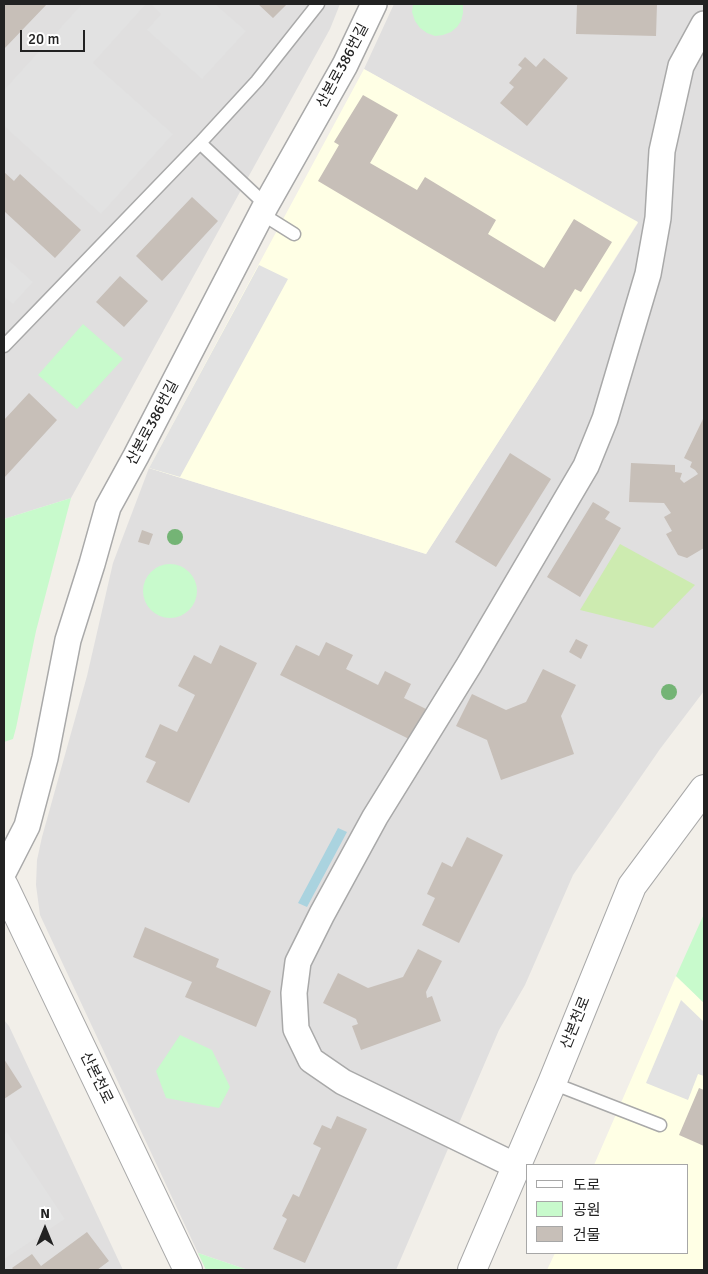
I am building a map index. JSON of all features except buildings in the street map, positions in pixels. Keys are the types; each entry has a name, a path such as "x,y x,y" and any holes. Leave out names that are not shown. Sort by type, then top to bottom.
{"street":[{"name":"산본로386번길","path":"4,871 26,826 44,758 68,640 108,507 264,209 345,66 374,4"},
{"path":"516,1166 343,1082 311,1060 296,1029 294,993 298,962 375,817 469,665 586,466 605,418 648,274 658,218 662,151 681,66 704,24"},
{"name":"산본천로","path":"472,1270 552,1083 632,886 704,789"},
{"name":"산본천로","path":"4,886 188,1270"}],"lane":[{"path":"4,346 200,143 257,81 318,4"},
{"path":"200,143 264,209 294,234"},
{"path":"552,1083 660,1125"}],"shaded area":[{"path":"4,4 340,4 330,29 71,498 4,519"},
{"path":"82,4 146,4 93,63 173,134 101,214 4,126 4,90"},
{"path":"151,4 215,4 246,31 202,79 147,30 161,14"},
{"path":"394,4 704,4 704,691 660,749 573,875 525,985 499,1030 396,1270 248,1270 198,1253 40,915 36,885 37,860 87,676 113,563 149,468 426,554 638,223 364,69"},
{"path":"364,69 638,222 426,554 149,468"},
{"path":"4,256 33,282 13,304 4,297"},
{"path":"259,265 288,279 180,477 149,468"},
{"path":"676,976 704,1003 704,1270 547,1270 555,1254 688,1254 688,1164 594,1164"},
{"path":"681,1000 704,1022 704,1076 698,1074 688,1100 646,1083"},
{"path":"4,1020 9,1026 123,1270 4,1270"},
{"path":"7,1132 65,1219 4,1259 4,1135"}],"green space":[{"path":"413,4 463,4 461,21 451,32 435,36 420,28 415,21 412,12"},
{"path":"83,324 123,359 77,409 38,375"},
{"path":"71,498 36,631 13,739 4,742 4,519"},
{"path":"620,544 695,585 653,628 580,610"},
{"path":"170,564 180,566 189,572 195,581 197,591 195,601 189,610 180,616 170,618 160,616 151,610 145,601 143,591 145,581 151,572 160,566"},
{"path":"704,914 704,1003 676,976"},
{"path":"180,1035 212,1050 230,1087 219,1108 166,1098 156,1071"},
{"path":"198,1253 248,1270 206,1270"}],"water":[{"path":"338,828 347,832 307,907 298,903"}]}
